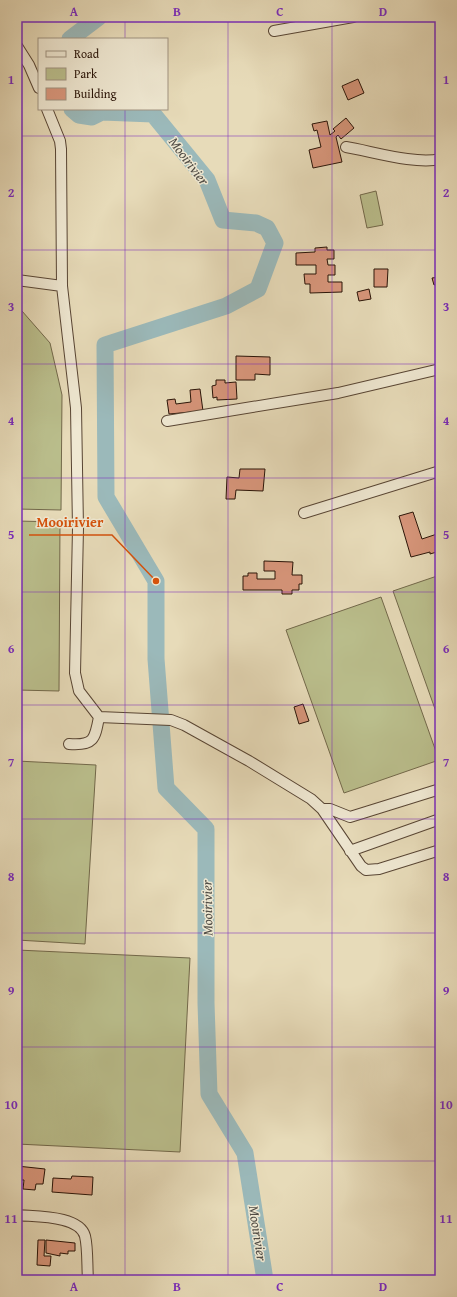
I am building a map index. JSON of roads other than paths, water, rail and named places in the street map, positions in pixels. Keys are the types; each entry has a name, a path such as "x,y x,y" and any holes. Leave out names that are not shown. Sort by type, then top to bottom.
{"street":[{"path":"274,31 353,17"},
{"path":"17,46 29,65 38,86"},
{"path":"47,110 61,148 62,286 76,408 78,528 75,673 79,691 99,716 145,720 171,720 184,725 269,772 312,799 322,809 361,866 372,870 440,850"},
{"path":"346,147 425,161 440,159"},
{"path":"17,280 62,286"},
{"path":"167,421 338,392 440,369"},
{"path":"304,513 440,471"},
{"path":"69,744 83,745 91,741 96,734 99,716"},
{"path":"322,809 330,809 350,817 440,789"},
{"path":"350,851 440,819"},
{"path":"17,1215 57,1218 79,1227 85,1236 88,1280"}],"waterway":[{"name":"Mooirivier","path":"71,38 99,17"},
{"name":"Mooirivier","path":"73,110 79,115 92,117 102,112 153,114 207,180 223,220 256,223 267,228 275,243 258,289 226,306 105,345 106,497 156,581 156,659 166,788 206,829 206,1003 209,1094 245,1153 265,1280"}],"place":[{"name":"Mooirivier","path":"156,581"}]}
